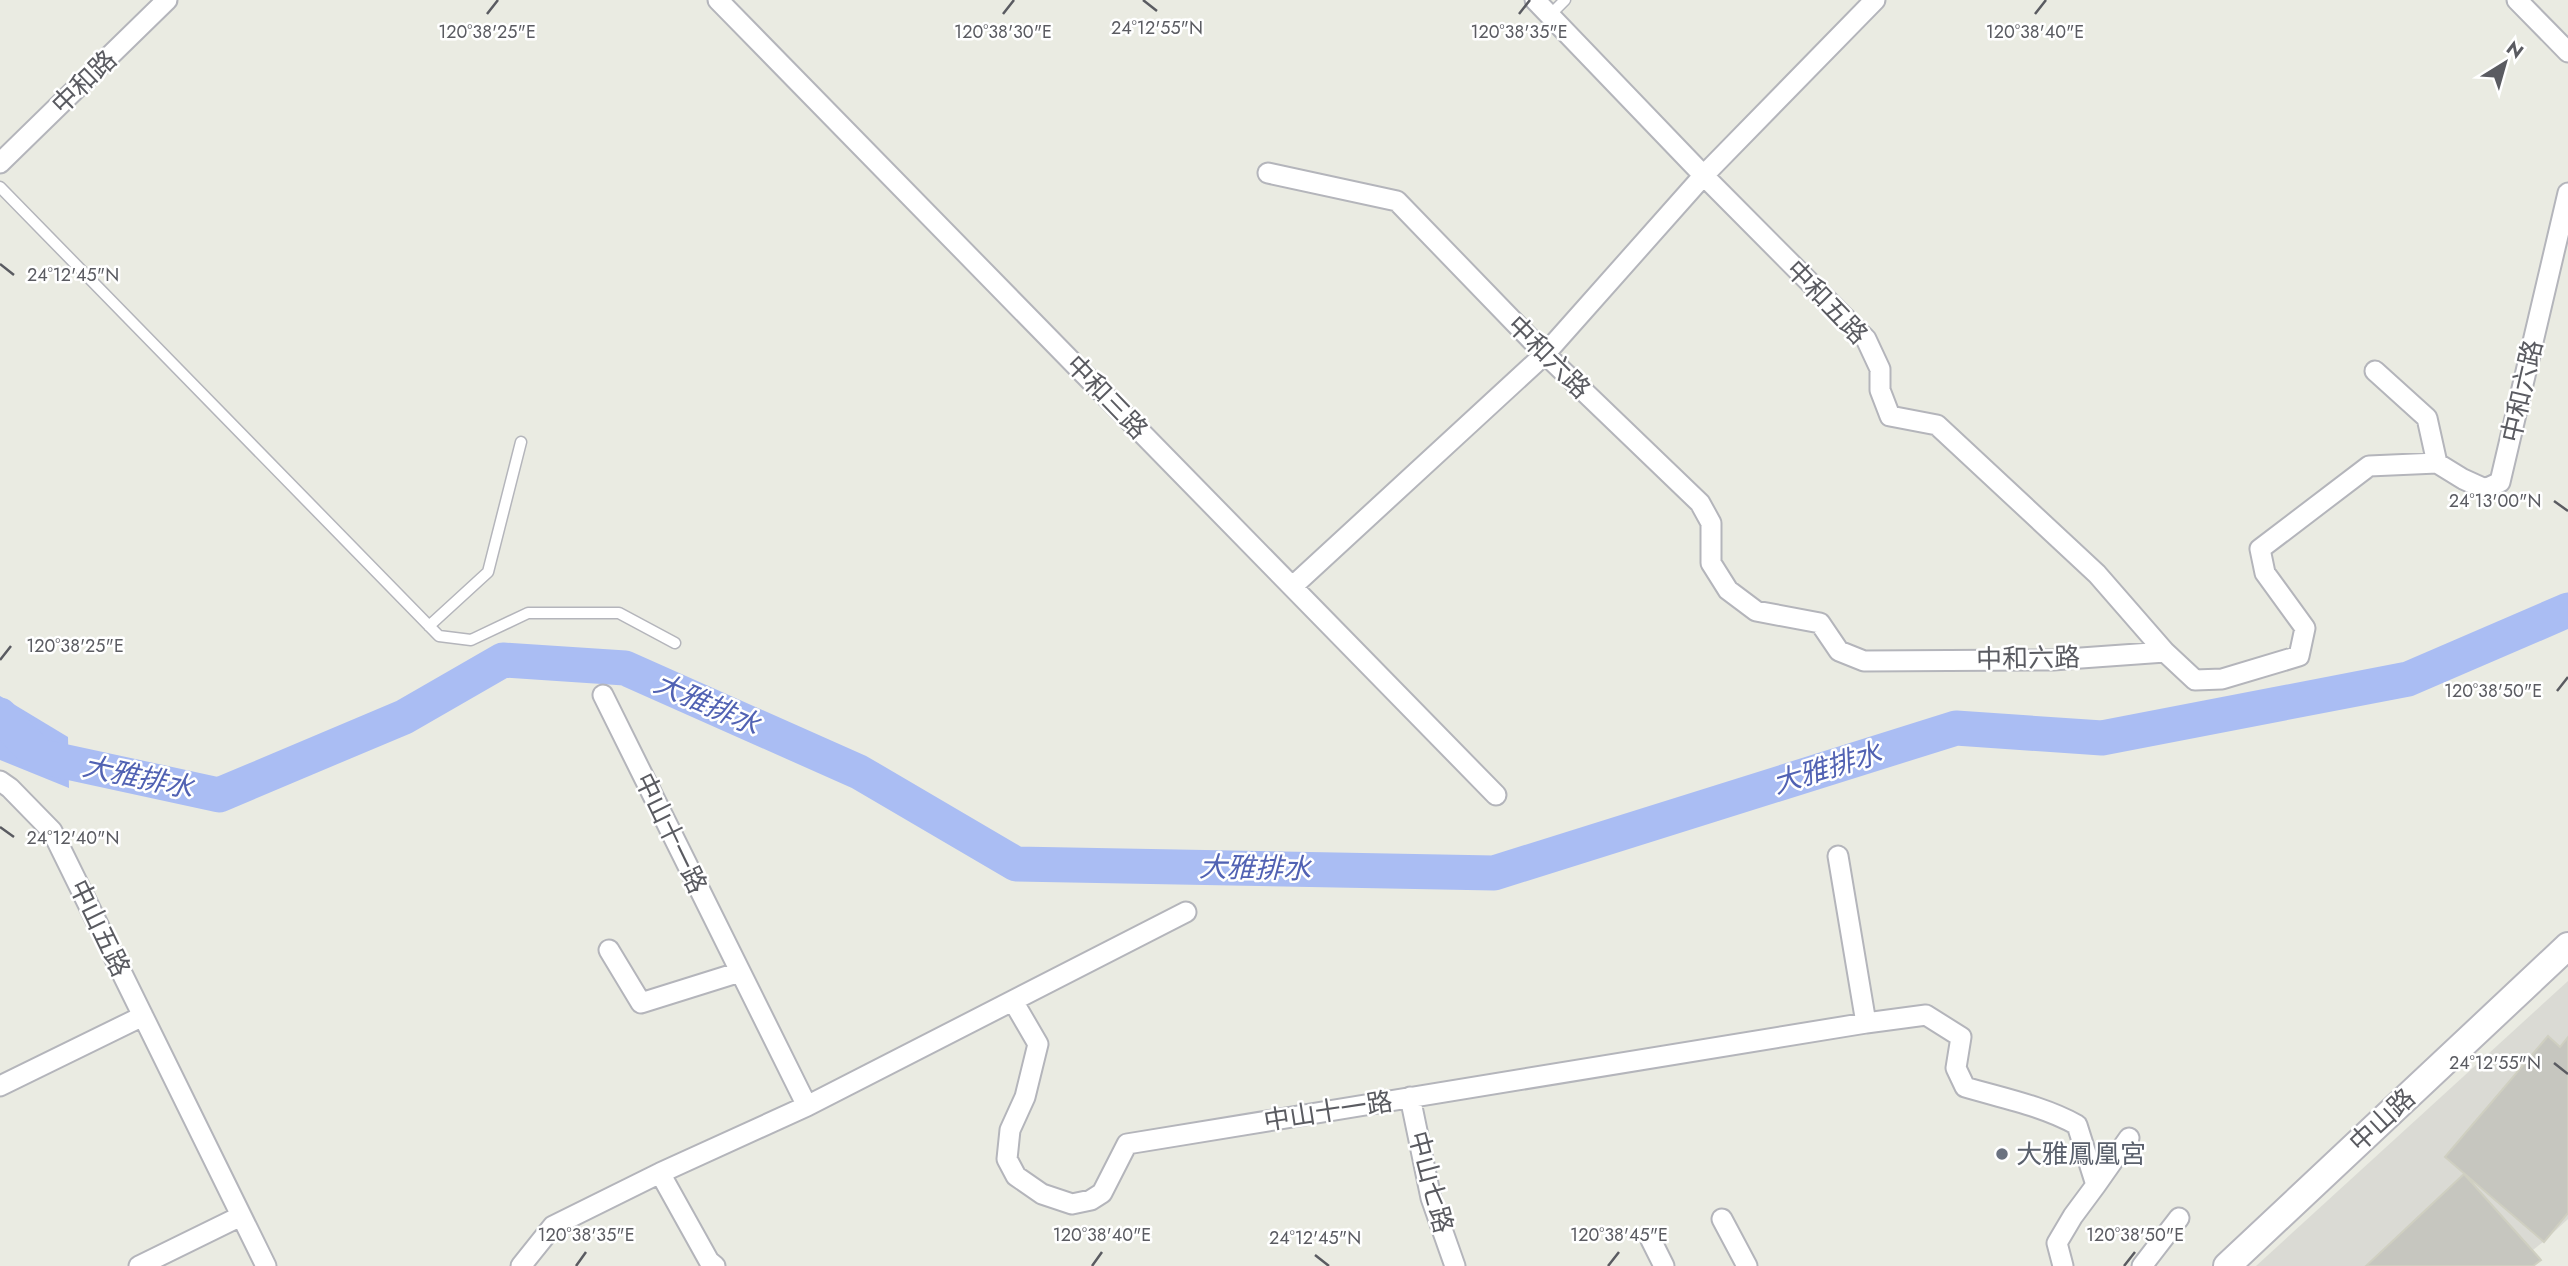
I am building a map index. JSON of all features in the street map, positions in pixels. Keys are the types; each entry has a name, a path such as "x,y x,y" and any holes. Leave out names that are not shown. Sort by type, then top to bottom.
{"main road":[{"name":"中山路","path":"2227,1266 2568,946"}],"street":[{"name":"中和路","path":"0,163 167,0"},
{"name":"中和三路","path":"718,0 1496,794"},
{"name":"中和五路","path":"1535,0 1866,339 1880,369 1880,390 1890,416 1937,425 2097,574 2165,652"},
{"path":"1293,586 1545,354 1705,177 1875,0"},
{"path":"2517,0 2568,52"},
{"name":"中和六路","path":"1268,173 1397,201 1545,354 1700,503 1711,523 1711,563 1728,590 1756,611 1820,623 1839,651 1864,661 2053,660 2165,652"},
{"name":"中和六路","path":"2437,463 2485,489 2500,482 2568,193"},
{"path":"2165,652 2195,680 2222,679 2299,656 2305,628 2265,573 2260,549 2369,466 2437,463 2427,418 2375,371"},
{"name":"中山十一路","path":"603,695 807,1106"},
{"name":"中山五路","path":"0,781 52,831 266,1266"},
{"path":"1838,856 1866,1023"},
{"path":"522,1266 554,1226 660,1173 807,1106 1186,912"},
{"path":"609,950 641,1003 740,972"},
{"name":"中山十一路","path":"1013,1001 1038,1044 1025,1097 1010,1130 1007,1159 1016,1176 1042,1194 1072,1204 1091,1200 1102,1193 1127,1144 1926,1015 1961,1037 1956,1068 1965,1087 2042,1110 2077,1125 2096,1185"},
{"path":"0,1086 143,1016"},
{"name":"中山七路","path":"1410,1097 1431,1198 1455,1266"},
{"path":"2063,1266 2057,1243 2129,1138"},
{"path":"660,1173 709,1261 715,1266"},
{"path":"139,1266 241,1216"},
{"path":"2142,1266 2179,1218"},
{"path":"1721,1219 1747,1266"},
{"path":"1651,1240 1664,1266"}],"lane":[{"path":"1550,15 1565,0"},
{"path":"0,187 439,636 471,640 528,613 619,613 675,643"},
{"path":"429,626 488,572 521,442"}],"shaded area":[{"path":"2568,981 2568,1219 2543,1242 2513,1266 2256,1266"}],"water":[{"path":"0,696 68,737 69,788 0,760"}],"building":[{"path":"2548,1036 2560,1047 2568,1037 2568,1213 2544,1242 2445,1157"},
{"path":"2464,1174 2541,1260 2533,1266 2366,1266"}],"waterway":[{"name":"大雅排水","path":"0,715 39,756 219,795 404,717 503,660 625,668 859,772 1016,864 1494,873 1956,728 2102,738 2408,679 2568,610"}],"place":[{"name":"大雅鳳凰宮","path":"2002,1154"}]}
